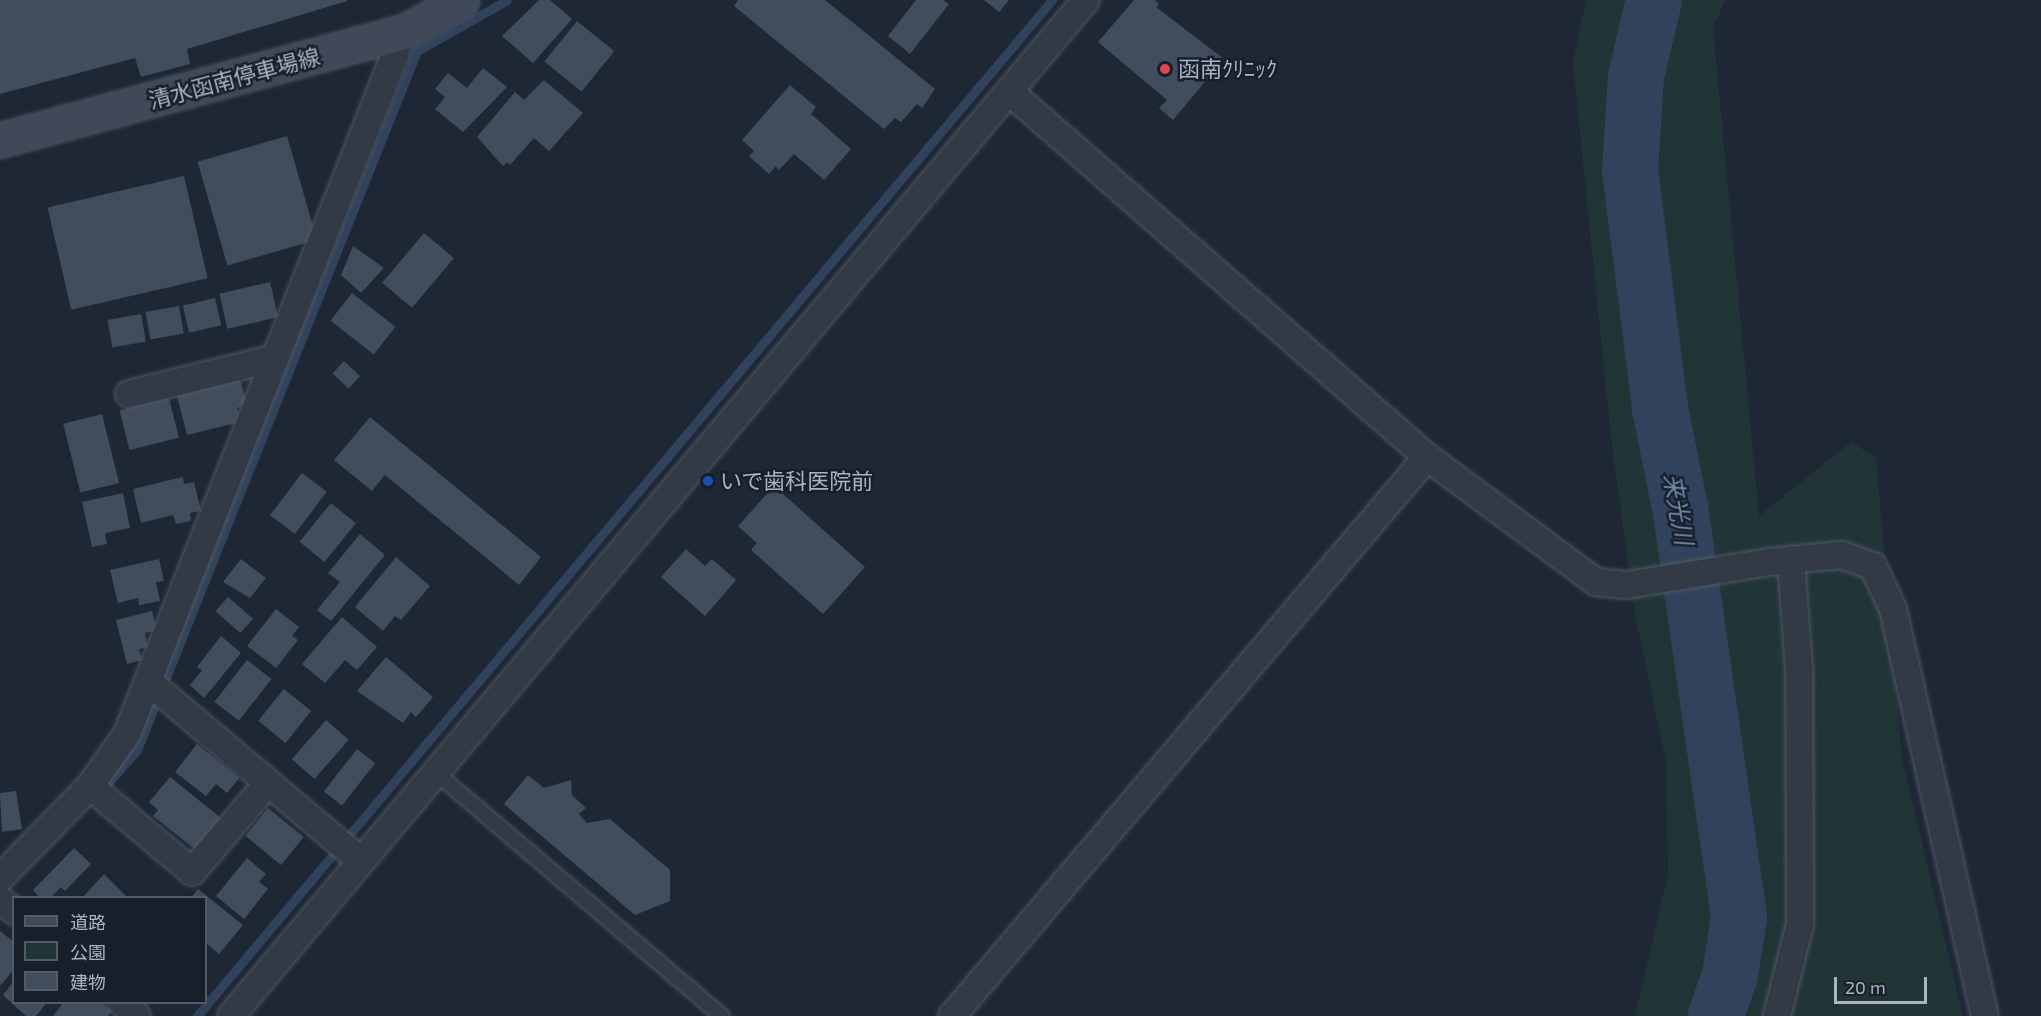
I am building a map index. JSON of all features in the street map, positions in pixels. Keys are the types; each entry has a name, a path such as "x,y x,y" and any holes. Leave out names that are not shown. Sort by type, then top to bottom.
{"main road":[{"name":"清水函南停車場線","path":"0,141 404,32 462,0"}],"street":[{"path":"231,1016 360,860 1011,93 1086,0"},
{"path":"0,878 99,794 128,734 404,32"},
{"path":"1011,93 1427,457 1596,582 1627,585 1780,560 1842,555 1873,566 1893,609 1985,1016"},
{"path":"129,394 276,358"},
{"path":"952,1016 1427,457"},
{"path":"1777,1016 1800,924 1799,669 1780,560"},
{"path":"149,682 360,860"},
{"path":"99,794 192,872 268,783"},
{"path":"123,1004 137,1016"}],"lane":[{"path":"435,772 722,1016"}],"green space":[{"path":"1586,0 1725,0 1713,29 1759,516 1851,442 1876,458 1902,759 1963,1016 1635,1016 1668,875 1666,762 1635,613 1612,446 1573,63"}],"building":[{"path":"0,0 347,1 187,49 190,64 141,77 135,58 0,94"},
{"path":"539,0 550,0 572,19 533,63 502,36"},
{"path":"738,0 825,0 935,89 922,108 917,104 901,122 895,118 884,129 734,6"},
{"path":"916,0 943,0 949,4 910,54 888,36"},
{"path":"984,0 1009,0 999,12"},
{"path":"1134,0 1155,0 1159,4 1156,7 1224,59 1173,120 1159,108 1167,100 1098,42"},
{"path":"577,21 614,51 582,92 544,61"},
{"path":"483,68 507,87 463,132 435,109 445,97 435,89 448,73 467,88"},
{"path":"544,80 583,113 549,151 534,138 510,165 507,162 503,166 477,137 515,92 524,100"},
{"path":"790,85 816,107 811,114 851,149 824,180 794,154 779,170 776,166 769,174 749,156 754,151 742,140"},
{"path":"287,136 317,240 227,265 198,162"},
{"path":"184,176 208,278 71,310 48,207"},
{"path":"424,233 454,258 412,308 382,283"},
{"path":"353,246 384,268 361,293 341,275"},
{"path":"270,282 278,317 227,329 219,294"},
{"path":"352,293 395,327 374,354 330,321"},
{"path":"215,298 221,325 189,333 183,305"},
{"path":"179,306 184,334 150,339 146,312"},
{"path":"141,314 146,342 112,347 108,320"},
{"path":"344,361 360,376 348,388 332,373"},
{"path":"240,379 247,404 237,408 240,422 187,435 177,396"},
{"path":"169,398 179,438 129,450 120,410"},
{"path":"102,414 119,483 80,493 63,424"},
{"path":"370,417 541,557 519,585 385,475 372,491 334,460"},
{"path":"302,473 327,492 295,534 270,515"},
{"path":"183,477 184,484 194,482 201,511 190,513 191,521 176,524 173,515 141,523 133,489"},
{"path":"774,486 865,567 823,614 751,550 757,543 738,526"},
{"path":"123,493 130,528 105,533 107,544 92,547 82,502"},
{"path":"331,503 356,523 324,562 300,542"},
{"path":"360,534 385,555 331,621 317,610 340,582 328,573"},
{"path":"686,549 705,566 712,559 736,580 705,616 661,577"},
{"path":"396,557 430,586 401,620 395,616 383,631 355,607"},
{"path":"159,559 164,581 156,582 160,601 139,605 138,598 118,603 110,570"},
{"path":"241,559 266,578 250,598 223,582"},
{"path":"228,597 253,619 240,633 216,611"},
{"path":"276,609 299,627 292,636 298,640 276,668 247,646"},
{"path":"152,611 157,630 145,633 148,647 139,649 142,660 127,664 116,620"},
{"path":"342,617 377,647 357,670 345,660 325,683 302,664"},
{"path":"221,636 241,653 204,698 190,685 202,670 197,667"},
{"path":"386,657 433,697 416,717 411,712 403,723 357,691"},
{"path":"247,660 271,679 239,721 214,702"},
{"path":"284,689 311,711 285,743 258,721"},
{"path":"326,720 349,740 315,779 292,759"},
{"path":"197,744 239,778 227,793 216,784 206,796 175,772"},
{"path":"357,749 375,763 342,806 324,792"},
{"path":"528,775 544,788 571,780 572,795 586,808 579,814 587,823 610,819 670,870 670,901 635,915 504,804"},
{"path":"170,777 221,818 196,850 153,816 158,810 149,802"},
{"path":"16,791 22,829 2,832 0,793"},
{"path":"268,808 304,837 281,865 245,836"},
{"path":"74,848 91,864 65,891 61,887 52,896 38,896 33,890"},
{"path":"247,858 266,874 259,882 268,889 244,919 216,896"},
{"path":"104,874 126,896 84,896"},
{"path":"198,889 207,896 193,896"},
{"path":"207,896 243,925 219,954 207,944"},
{"path":"0,931 12,940 12,971 0,986"},
{"path":"12,984 12,1003 3,995"},
{"path":"13,1004 45,1004 36,1016 26,1016"},
{"path":"62,1004 103,1004 112,1011 108,1016 53,1016"}],"waterway":[{"path":"100,792 137,750 417,51 507,0"},
{"path":"197,1016 1052,0"},
{"name":"来光川","path":"1654,0 1636,77 1630,170 1660,409 1680,507 1739,918 1730,975 1716,1016"}],"place":[{"name":"函南ｸﾘﾆｯｸ","path":"1165,69"},
{"name":"いで歯科医院前","path":"708,481"}]}
